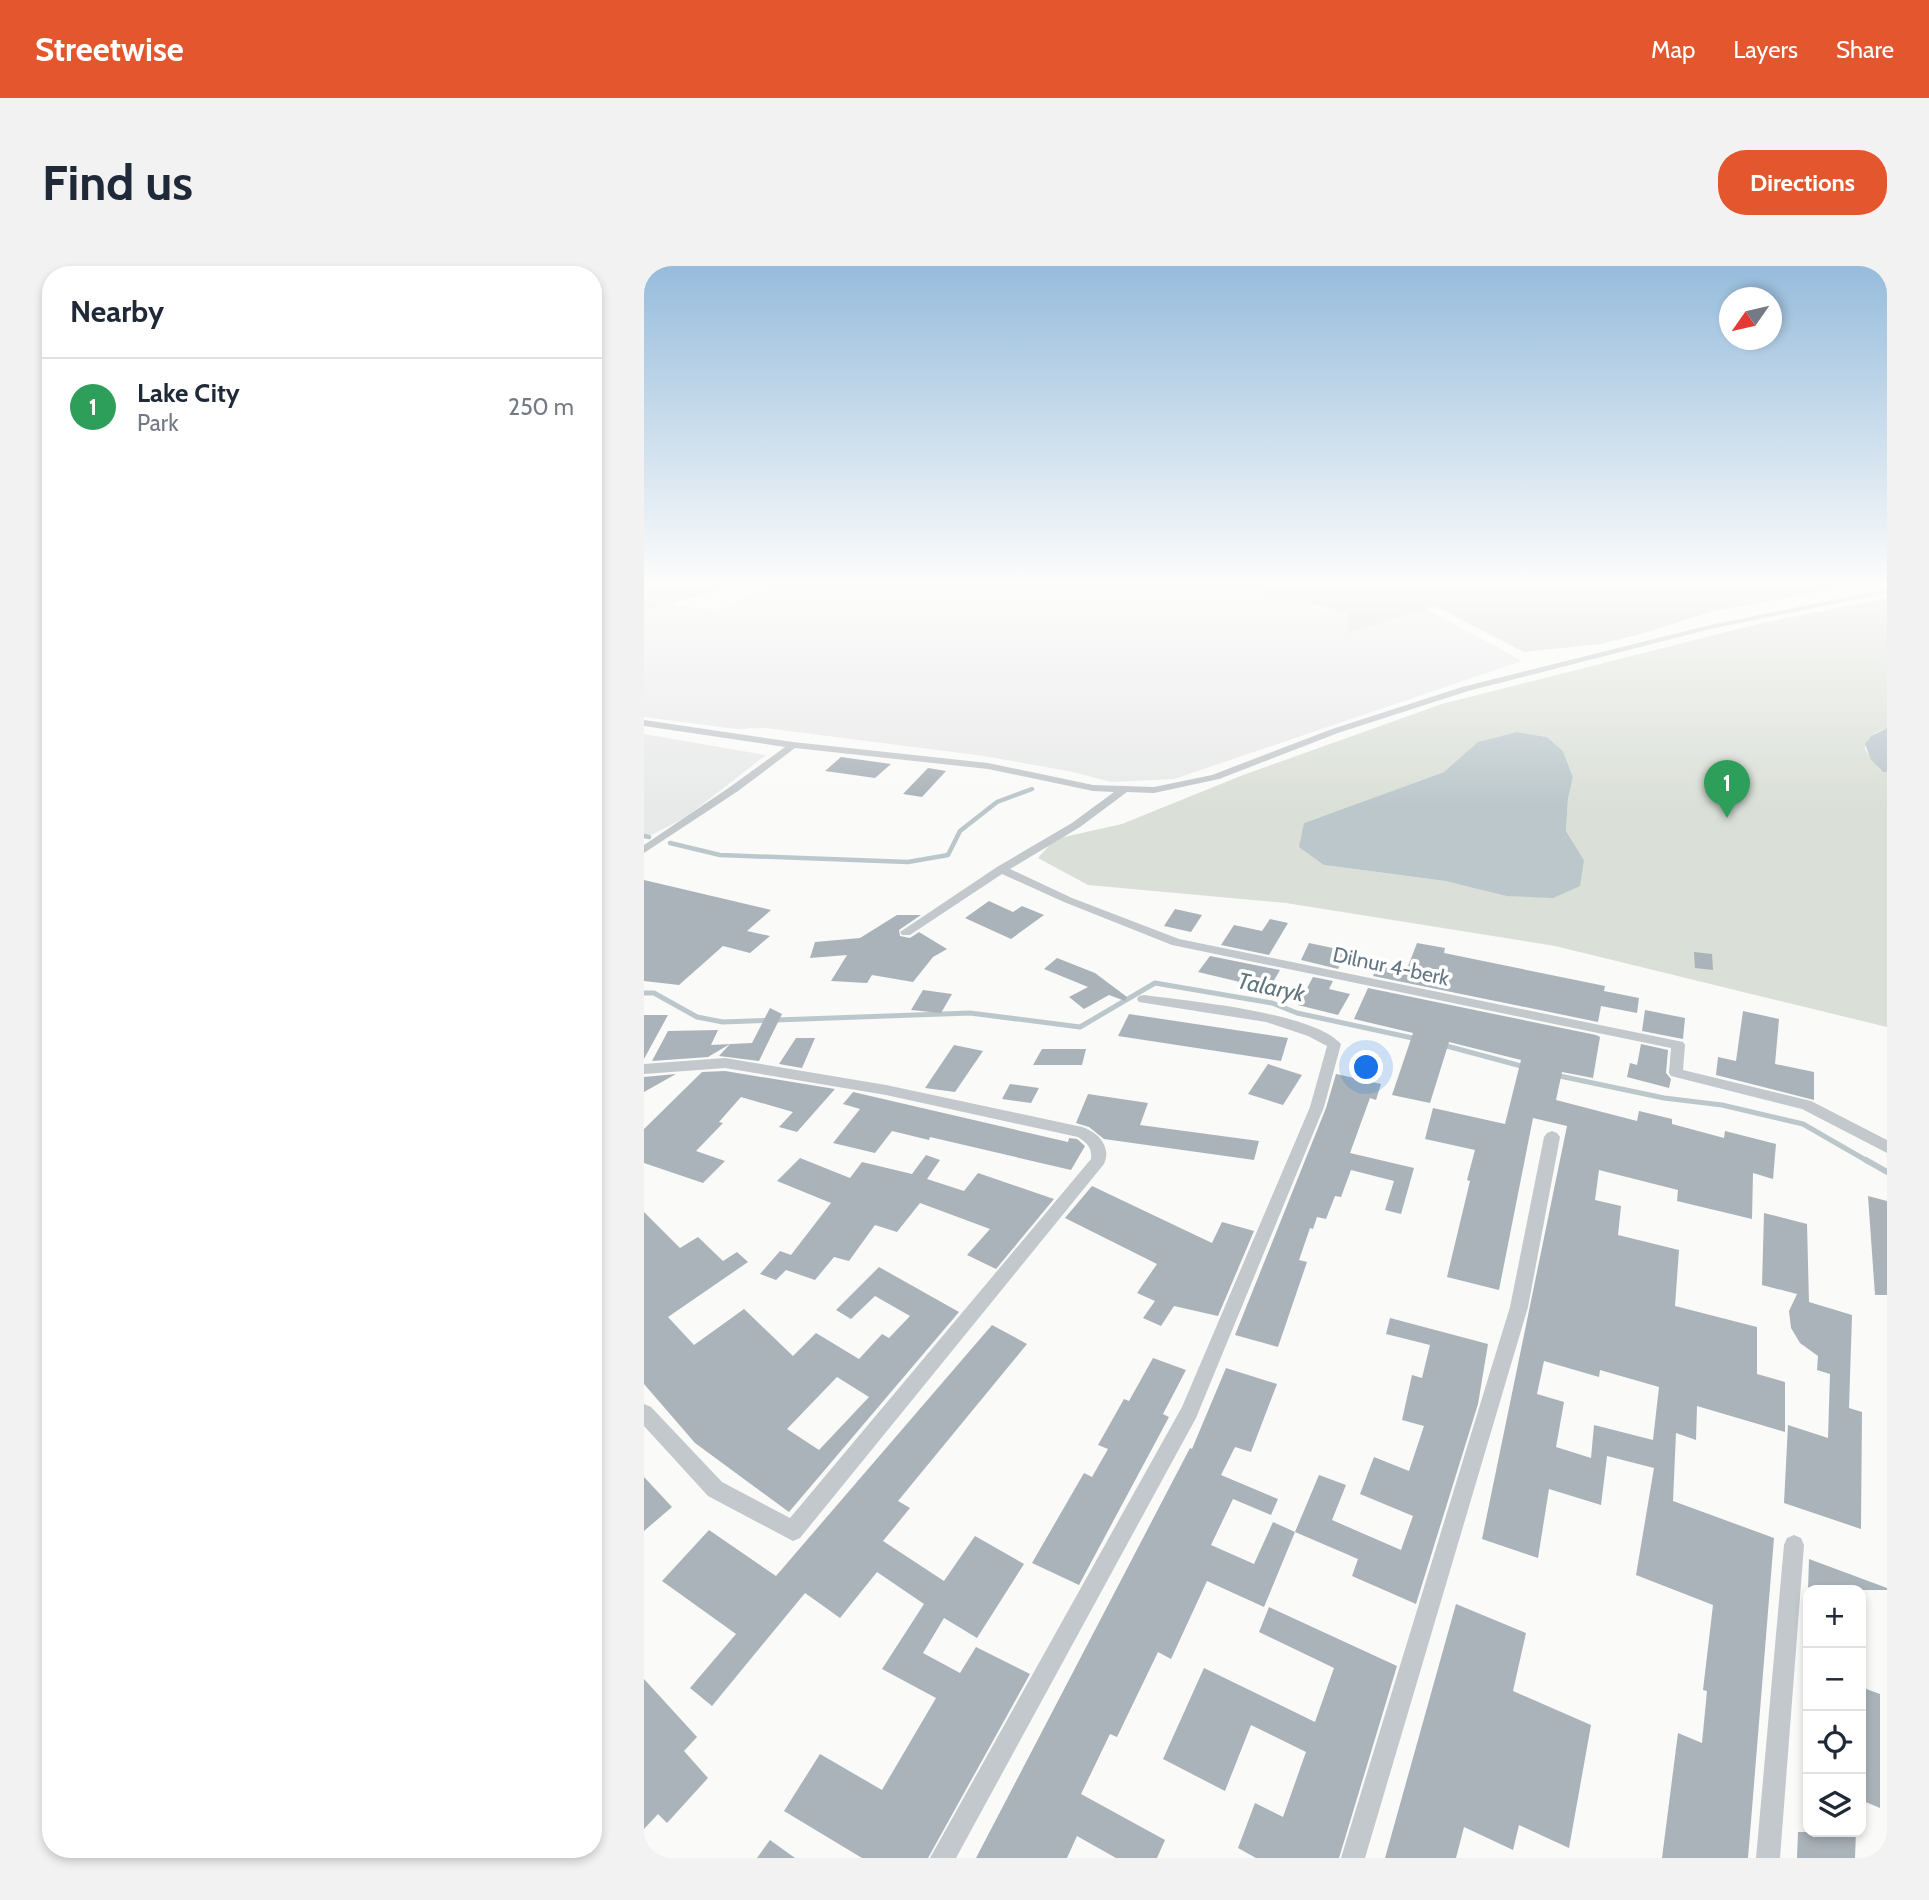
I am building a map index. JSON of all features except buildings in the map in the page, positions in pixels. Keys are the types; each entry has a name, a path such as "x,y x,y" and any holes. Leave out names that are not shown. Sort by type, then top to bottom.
{"street":[{"path":"644,723 793,745 988,765 1093,788 1123,790 1182,786 1215,777 1335,731 1465,689 1590,657"},
{"path":"644,850 793,745"},
{"path":"906,932 1001,869 1076,825 1123,790"},
{"name":"Dilnur 4-berk","path":"1001,869 1068,900 1176,942 1678,1045 1676,1073 1806,1105 1887,1147"},
{"path":"942,1858 1189,1412 1317,1107 1334,1044 1319,1034 1281,1021 1144,999"},
{"path":"644,1069 725,1063 886,1090 1082,1132 1097,1142 1100,1152 1099,1160 793,1531 715,1489 644,1413"},
{"path":"1353,1858 1518,1307 1552,1137"},
{"path":"1768,1858 1794,1545"}],"shaded area":[{"path":"644,657 1515,657 1522,661 1174,779 1111,782 1073,772 984,756 765,728 736,729 644,717"},
{"path":"1627,657 1887,657 1887,728 1875,733 1865,749 1880,770 1887,772 1887,1027 1555,946 1286,903 1088,885 1038,858 1055,839 1122,824 1243,775 1442,704","holes":["1517,732 1547,737 1563,751 1573,777 1568,799 1566,831 1584,860 1506,896 1445,881 1324,865 1304,823 1444,772"]},
{"path":"1887,728 1887,772 1883,772 1871,760 1865,744 1871,736"},
{"path":"1517,732 1547,737 1563,751 1573,777 1568,799 1566,831 1584,860 1580,886 1553,898 1506,896 1445,881 1324,865 1299,847 1304,823 1444,772 1478,742"},
{"path":"644,734 766,755 686,817 644,839"}],"waterway":[{"path":"670,843 720,855 908,862 948,855 960,831 997,802 1032,789"},
{"path":"644,836 649,837"},
{"name":"Talaryk","path":"644,993 654,993 697,1017 723,1022 970,1013 1080,1027 1155,983 1272,1003 1297,1013 1417,1039"},
{"name":"Talaryk","path":"1443,1045 1525,1067"},
{"name":"Talaryk","path":"1555,1075 1664,1098 1722,1105 1803,1124 1869,1162"},
{"name":"Talaryk","path":"1866,1160 1887,1172"}],"place":[{"name":"Lake City","path":"1727,818"}]}
